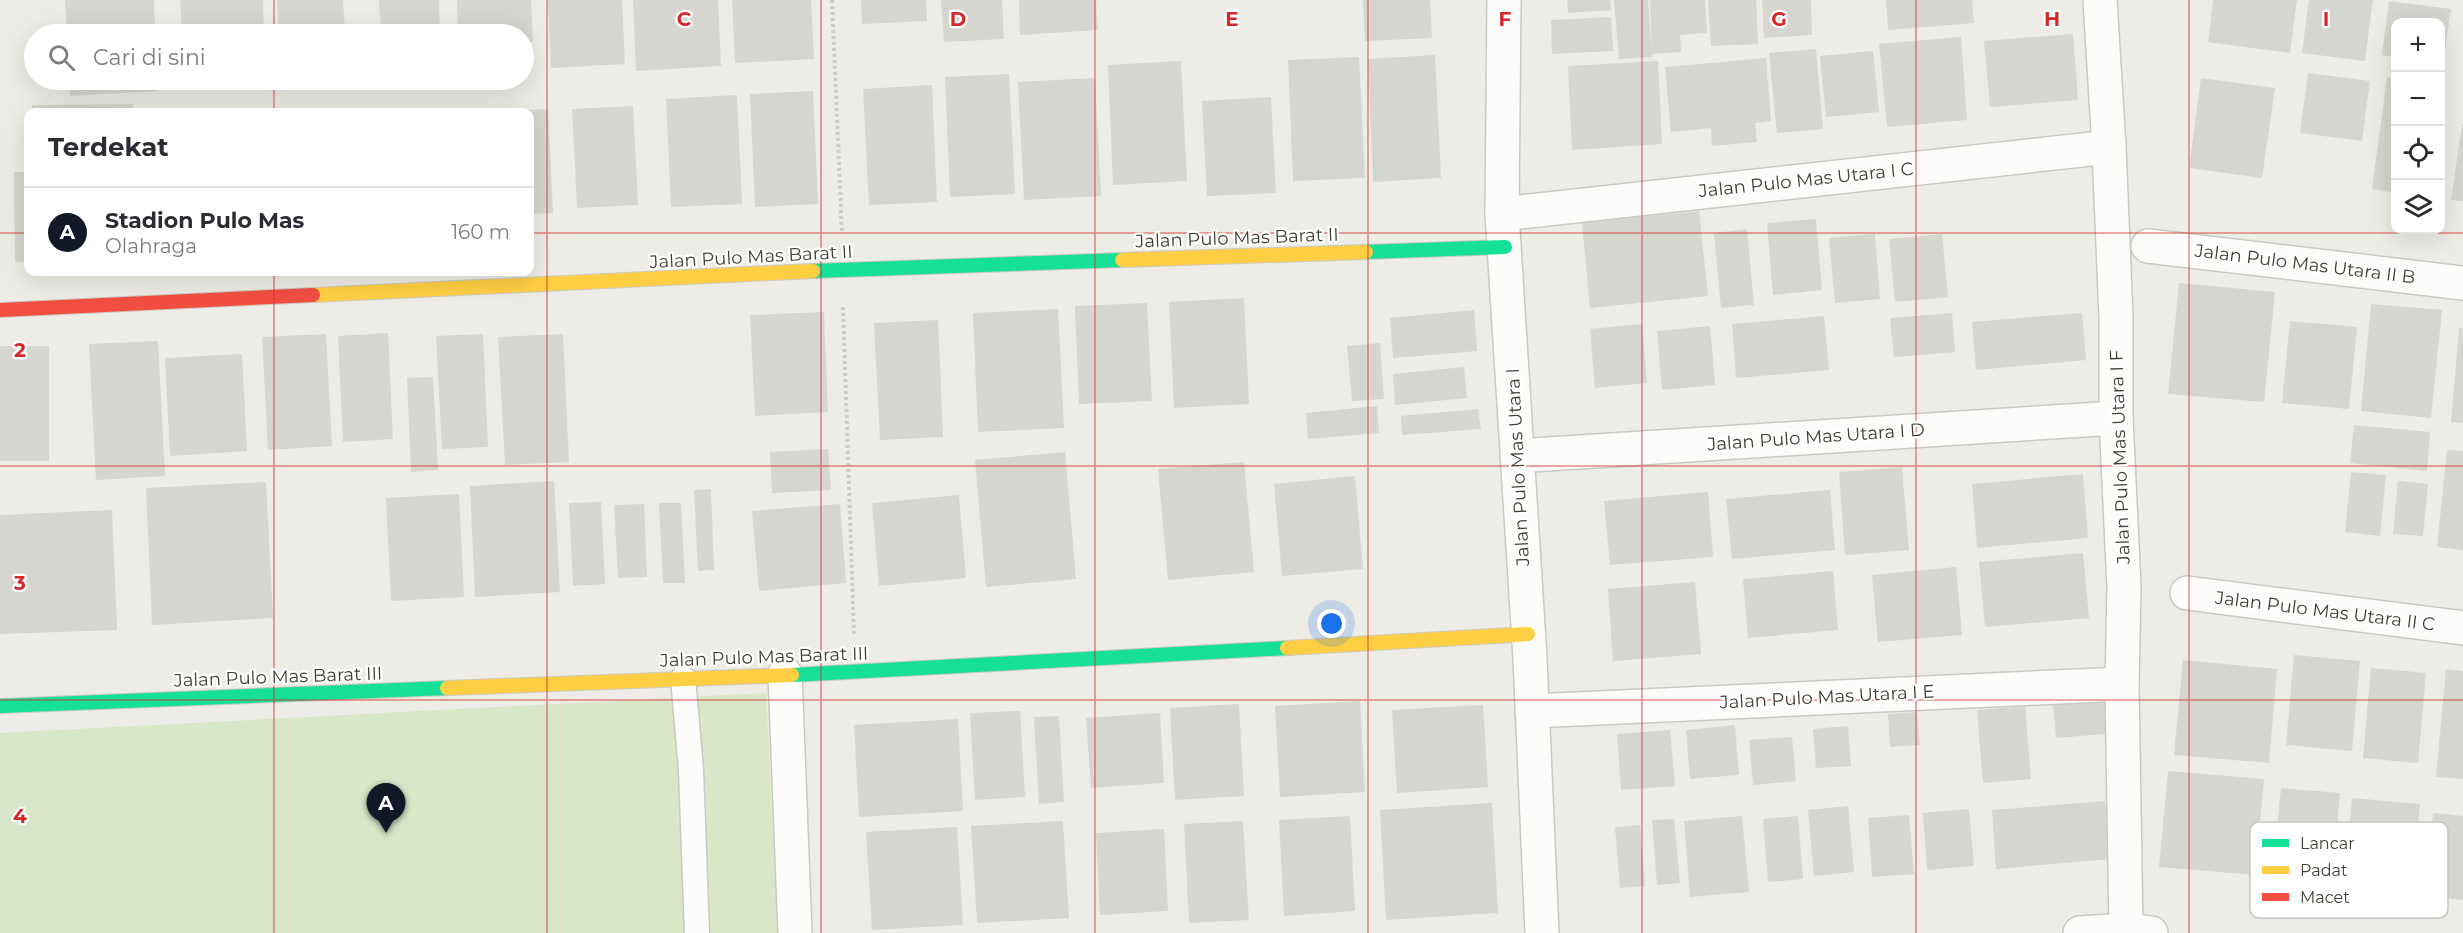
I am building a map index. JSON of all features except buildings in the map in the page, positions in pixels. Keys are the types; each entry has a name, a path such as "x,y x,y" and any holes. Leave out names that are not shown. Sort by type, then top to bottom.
{"street":[{"name":"Jalan Pulo Mas Utara I","path":"1504,0 1502,214 1528,634 1542,933"},
{"name":"Jalan Pulo Mas Utara I F","path":"2080,933 2134,926 2122,684 2124,587 2116,418 2116,318 2100,0"},
{"name":"Jalan Pulo Mas Utara I C","path":"1502,214 2109,147"},
{"name":"Jalan Pulo Mas Utara II B","path":"2148,246 2463,283"},
{"name":"Jalan Pulo Mas Barat II","path":"0,310 843,270 1505,247"},
{"name":"Jalan Pulo Mas Utara I D","path":"1517,456 2116,418"},
{"name":"Jalan Pulo Mas Utara II C","path":"2187,593 2463,628"},
{"name":"Jalan Pulo Mas Barat III","path":"0,706 855,672 1528,634"},
{"path":"785,674 795,933"},
{"name":"Jalan Pulo Mas Utara I E","path":"1532,711 2122,684"}],"lane":[{"path":"683,678 691,770 697,933"}],"path":[{"path":"832,0 855,672"}],"green space":[{"path":"766,693 778,933 0,933 0,733"}],"traffic: fast":[{"path":"1366,252 1505,247"},
{"path":"813,271 1122,260"},
{"path":"792,675 1287,648"},
{"path":"0,706 447,688"}],"traffic: slow":[{"path":"1122,260 1366,252"},
{"path":"313,295 813,271"},
{"path":"1287,648 1528,634"},
{"path":"447,688 792,675"}],"traffic: jam":[{"path":"0,310 313,295"}],"place":[{"name":"Stadion Pulo Mas","path":"386,833"}]}
